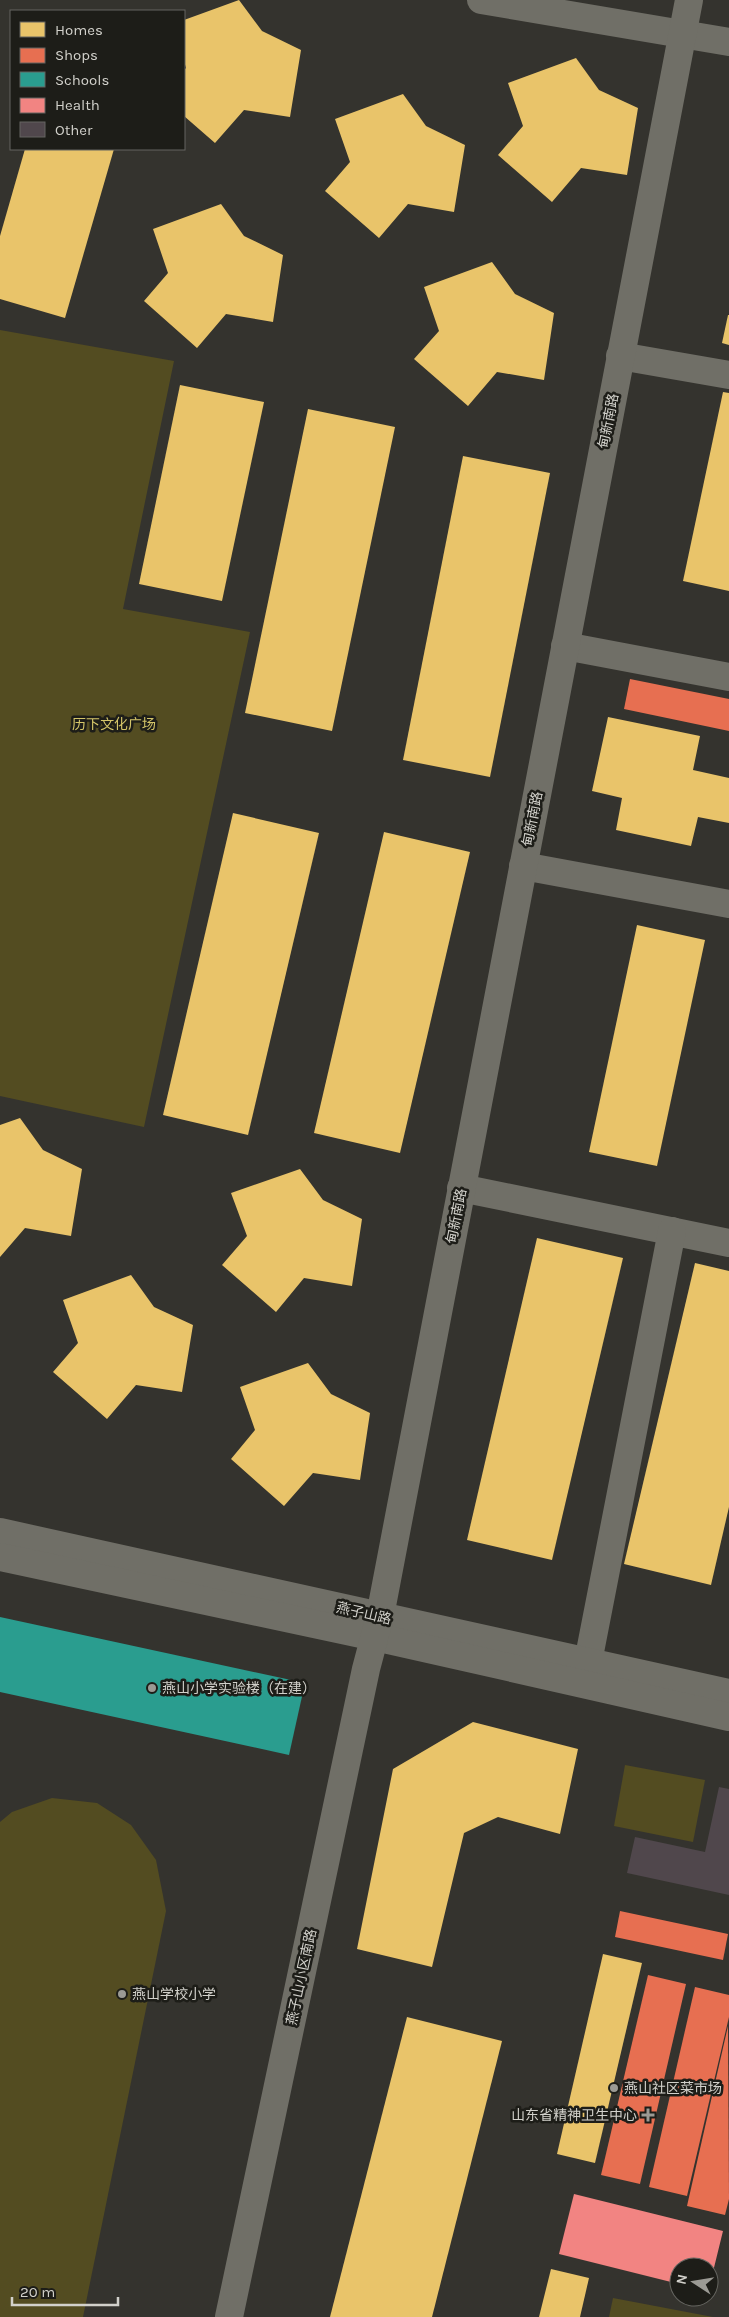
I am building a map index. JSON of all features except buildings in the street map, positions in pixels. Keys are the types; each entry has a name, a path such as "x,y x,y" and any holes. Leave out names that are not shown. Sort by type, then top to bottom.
{"street":[{"path":"481,0 530,4 729,42"},
{"name":"甸新南路","path":"378,1627 689,0"},
{"path":"620,356 729,375"},
{"path":"565,646 729,677"},
{"path":"523,866 729,904"},
{"path":"461,1188 729,1242"},
{"path":"588,1662 672,1232"},
{"name":"燕子山路","path":"0,1532 729,1717"},
{"name":"燕子山路","path":"0,1557 378,1627 588,1662 729,1694"},
{"name":"燕子山小区南路","path":"229,2317 366,1669 378,1627"}],"green space":[{"name":"历下文化广场","path":"0,330 174,361 123,609 250,632 144,1127 0,1096"},
{"path":"625,1765 705,1780 693,1842 614,1826"},
{"path":"52,1798 97,1803 131,1825 156,1860 166,1911 83,2317 0,2317 0,1822 12,1812"},
{"path":"613,2298 713,2317 609,2317"}],"place":[{"name":"燕山小学实验楼（在建）","path":"152,1688"},
{"name":"燕山学校小学","path":"122,1994"},
{"name":"燕山社区菜市场","path":"614,2088"},
{"name":"山东省精神卫生中心","path":"648,2115"}]}
